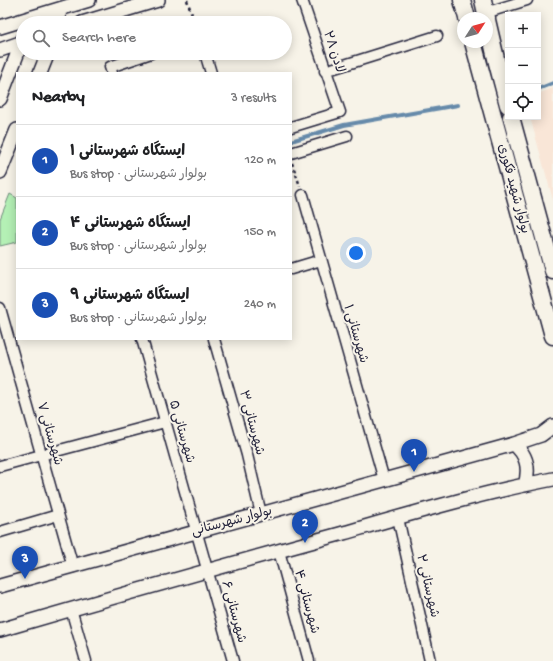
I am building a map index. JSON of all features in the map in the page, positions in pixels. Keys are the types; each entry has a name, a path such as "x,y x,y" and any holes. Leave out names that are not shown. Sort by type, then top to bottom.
{"main road":[{"path":"462,0 465,12"},
{"path":"493,45 505,94"},
{"name":"بولوار شهید فکوری","path":"475,48 553,336"},
{"name":"بولوار شهید فکوری","path":"512,120 553,271"}],"street":[{"path":"40,16 89,0"},
{"path":"105,16 158,0"},
{"name":"لادن ۲۸","path":"292,127 340,112 302,0"},
{"path":"489,12 527,0"},
{"path":"59,16 60,9"},
{"path":"0,27 16,23"},
{"path":"325,71 437,36"},
{"path":"0,50 16,44"},
{"path":"0,99 16,59"},
{"path":"40,72 45,60"},
{"path":"111,70 135,60"},
{"path":"207,60 211,72"},
{"path":"0,172 16,132"},
{"path":"292,153 347,136"},
{"name":"شهرستانی ۱","path":"303,196 384,480"},
{"path":"292,269 321,260"},
{"name":"شهرستانی ۷","path":"0,308 73,567"},
{"name":"شهرستانی ۵","path":"142,340 208,570"},
{"name":"شهرستانی ۳","path":"214,340 247,456 261,514"},
{"path":"0,466 165,422"},
{"name":"بولوار شهرستانی","path":"0,586 514,444 541,435 553,426"},
{"path":"514,444 520,449 527,462 528,470 525,484"},
{"path":"0,630 208,570 398,518 525,484 553,479"},
{"path":"0,532 58,515"},
{"name":"شهرستانی ۲","path":"398,518 430,661"},
{"name":"شهرستانی ۴","path":"279,551 309,661"},
{"name":"شهرستانی ۶","path":"208,570 233,661"},
{"path":"71,609 86,661"}],"path":[{"path":"187,0 193,16"},
{"path":"292,163 303,196"}],"shaded area":[{"path":"553,88 553,200 531,120 541,120 541,93"}],"green space":[{"path":"10,194 16,197 16,242 0,246 0,219"}],"waterway":[{"path":"541,88 553,83"},
{"path":"292,141 344,125 458,105"}],"place":[{"name":"ایستگاه شهرستانی ۱","path":"414,472"},
{"name":"ایستگاه شهرستانی ۴","path":"305,543"},
{"name":"ایستگاه شهرستانی ۹","path":"25,579"}]}
